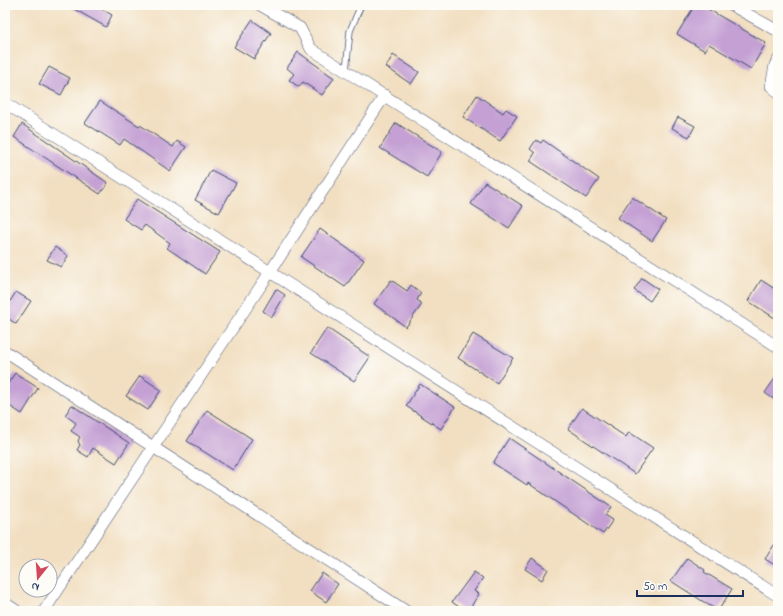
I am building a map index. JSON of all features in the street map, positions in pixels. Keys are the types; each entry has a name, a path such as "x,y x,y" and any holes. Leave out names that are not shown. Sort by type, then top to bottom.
{"street":[{"path":"260,5 300,28 311,49 778,346"},
{"path":"731,5 778,31"},
{"path":"778,60 775,65 771,86 778,92"},
{"path":"44,611 270,272 385,95"},
{"path":"5,102 778,596"},
{"path":"5,351 406,611"},
{"path":"5,603 17,611"}],"lane":[{"path":"346,70 350,31 360,5"}],"building":[{"path":"67,5 95,5 112,15 106,27"},
{"path":"695,5 701,5 766,43 751,69 709,44 705,51 677,34"},
{"path":"252,20 271,33 254,59 234,47"},
{"path":"298,52 334,78 322,95 303,82 299,87 289,80 294,74 287,68"},
{"path":"393,55 419,72 411,84 386,67"},
{"path":"49,67 70,78 61,95 39,84"},
{"path":"477,95 503,113 506,109 517,116 500,141 463,117"},
{"path":"100,101 173,147 177,141 186,147 170,171 124,139 120,145 85,123"},
{"path":"678,117 695,126 689,137 672,128"},
{"path":"396,123 442,152 427,177 380,148"},
{"path":"22,124 108,183 100,194 14,137"},
{"path":"536,140 541,143 543,140 599,179 586,198 530,161 535,153 530,149"},
{"path":"211,170 236,183 219,213 195,200"},
{"path":"485,182 523,206 509,228 471,204"},
{"path":"632,197 666,220 652,241 618,218"},
{"path":"137,199 220,252 205,274 167,248 170,243 145,225 141,230 124,219"},
{"path":"320,229 364,260 345,287 301,257"},
{"path":"55,247 68,256 61,267 47,260"},
{"path":"642,278 658,289 650,301 634,290"},
{"path":"391,280 407,291 411,285 421,293 417,300 422,304 406,327 374,304"},
{"path":"761,280 778,291 778,320 748,301"},
{"path":"276,289 285,295 272,317 263,311"},
{"path":"16,292 31,301 16,324 5,316 5,309"},
{"path":"327,328 370,357 354,381 311,353"},
{"path":"473,334 513,358 497,383 458,358"},
{"path":"15,373 38,388 22,414 5,403 5,388"},
{"path":"778,374 778,402 765,393"},
{"path":"140,376 161,390 148,410 126,396"},
{"path":"420,384 455,407 441,429 406,406"},
{"path":"72,405 129,443 116,463 93,448 88,457 77,450 80,445 78,441 80,437 71,431 76,423 65,415"},
{"path":"582,408 626,437 629,432 653,448 635,474 568,429"},
{"path":"207,410 252,439 233,470 187,441"},
{"path":"509,438 611,507 605,515 613,520 603,534 528,483 527,485 493,463"},
{"path":"778,539 778,567 765,559"},
{"path":"532,558 548,569 542,580 525,569"},
{"path":"687,558 705,570 704,572 732,589 718,611 671,581"},
{"path":"474,572 483,578 474,591 479,594 468,611 465,611 452,602"},
{"path":"322,573 338,584 326,602 310,591"}]}
